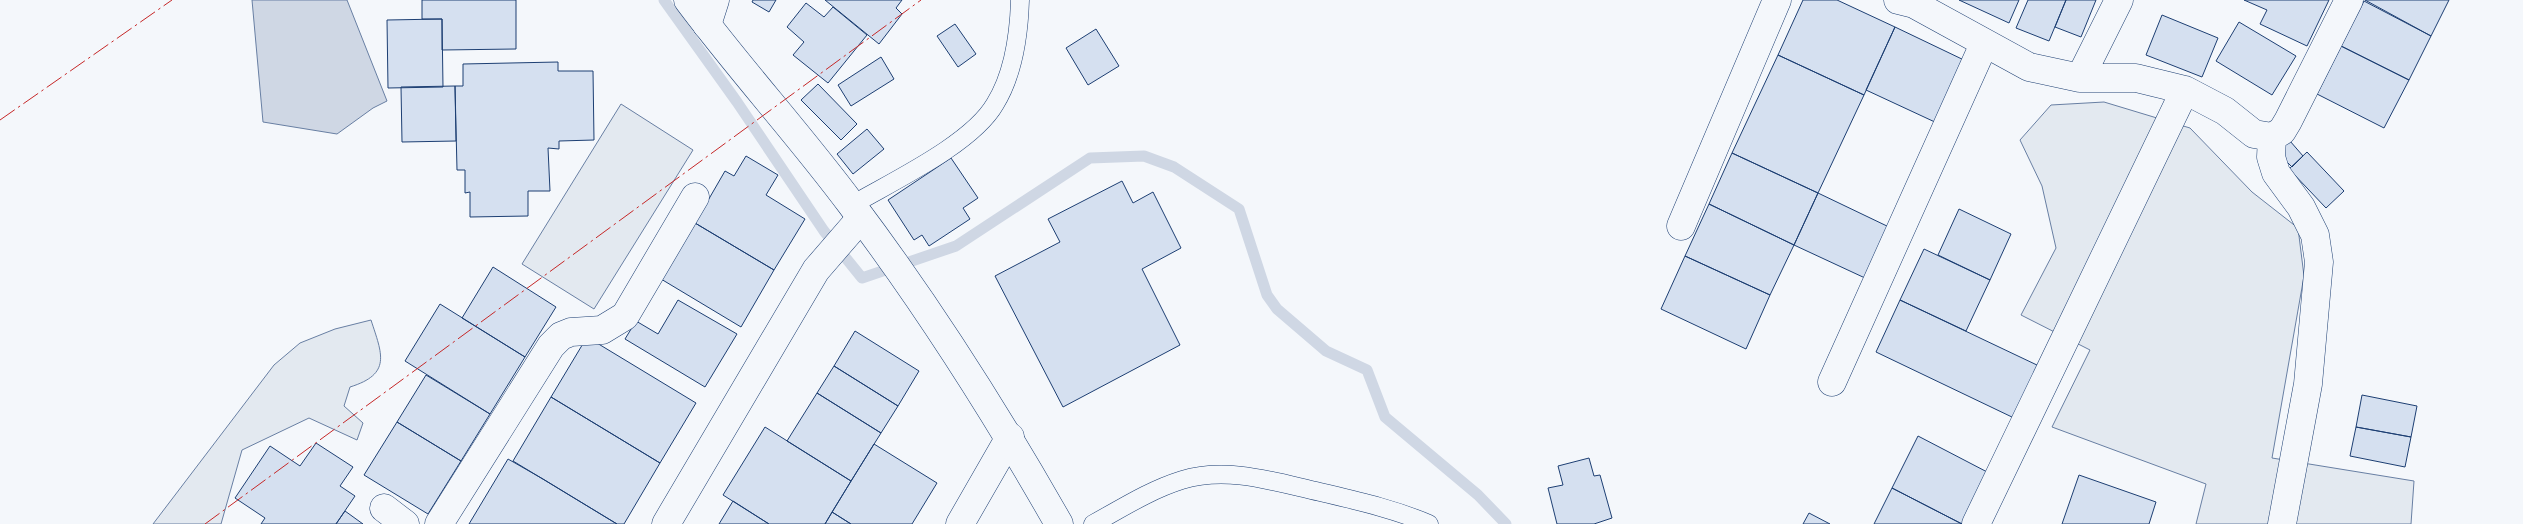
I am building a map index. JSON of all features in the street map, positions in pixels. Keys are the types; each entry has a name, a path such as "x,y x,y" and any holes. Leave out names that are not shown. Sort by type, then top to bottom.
{"street":[{"path":"688,0 711,13 792,127 852,220 886,253 912,287 1010,437 1059,524"},
{"path":"1682,226 1777,0"},
{"path":"2080,78 2119,0"},
{"path":"1909,1 1984,44 2029,67 2080,78 2136,78 2186,90 2225,111 2254,134 2272,137 2282,131 2288,121 2349,0"},
{"path":"1832,382 1984,44"},
{"path":"1976,524 2186,90"},
{"path":"2272,137 2271,157 2276,173 2301,207 2315,235 2319,262 2308,384 2282,524"},
{"path":"438,524 551,346 561,336 571,332 602,330 625,316 695,197"},
{"path":"666,524 816,270 852,220"},
{"path":"960,524 1010,437"}],"lane":[{"path":"852,220 963,139 981,123 995,105 1005,84 1012,54 1020,0"},
{"path":"1093,524 1150,493 1183,480 1215,475 1255,477 1396,510 1429,524"}],"shaded area":[{"path":"252,0 347,0 387,101 373,108 337,134 263,122"},
{"path":"2104,102 2190,128 2252,192 2298,228 2304,276 2272,458 2414,481 2411,524 2196,524 2206,484 2052,427 2090,350 2021,315 2056,248 2042,186 2020,140 2051,105"},
{"path":"621,104 693,150 594,309 522,264"},
{"path":"371,320 380,353 378,369 373,376 350,387 344,406 363,423 357,440 309,418 242,450 221,524 153,524 274,365 300,343 335,329"}],"building":[{"path":"422,0 516,0 516,49 442,50 442,19 422,19"},
{"path":"753,0 776,0 769,12 752,2"},
{"path":"825,0 902,0 896,8 902,14 879,44"},
{"path":"1803,0 1837,0 1895,27 1864,95 1778,55"},
{"path":"1959,0 2019,0 2009,23"},
{"path":"2028,0 2066,0 2049,41 2016,28"},
{"path":"2066,0 2096,0 2081,37 2055,27"},
{"path":"2244,0 2329,0 2307,46 2260,24 2267,10"},
{"path":"2365,0 2449,0 2431,36"},
{"path":"2364,1 2431,36 2409,80 2341,46"},
{"path":"806,3 824,17 833,7 867,35 828,83 793,55 804,42 787,27"},
{"path":"2162,15 2218,38 2202,77 2146,55"},
{"path":"442,19 443,87 388,88 387,20"},
{"path":"2239,22 2296,56 2272,95 2216,61"},
{"path":"955,24 976,54 958,67 937,36"},
{"path":"1895,27 1966,61 1937,123 1866,90"},
{"path":"1096,29 1119,66 1088,85 1066,48"},
{"path":"2341,46 2409,80 2384,128 2317,94"},
{"path":"1778,55 1864,95 1818,193 1732,153"},
{"path":"881,57 894,79 851,106 838,85"},
{"path":"558,62 558,71 593,71 594,140 559,141 559,149 548,148 550,191 528,191 528,216 470,217 470,192 465,193 465,170 457,170 455,86 463,86 463,64"},
{"path":"818,84 857,124 841,140 801,100"},
{"path":"455,86 456,141 402,142 401,87"},
{"path":"867,129 884,149 853,174 837,154"},
{"path":"2290,141 2303,156 2292,167 2278,153"},
{"path":"2307,152 2344,191 2326,208 2289,169"},
{"path":"1732,153 1818,193 1794,245 1709,204"},
{"path":"746,156 778,175 766,195 805,219 774,270 695,223 725,171 734,176"},
{"path":"951,158 978,198 963,208 970,219 929,246 922,235 914,240 888,200"},
{"path":"1122,181 1133,203 1153,192 1181,248 1142,269 1180,345 1063,407 995,276 1060,242 1048,219"},
{"path":"1818,193 1889,227 1865,278 1794,245"},
{"path":"1709,204 1794,245 1770,295 1685,256"},
{"path":"1959,209 2011,234 1990,280 1938,255"},
{"path":"695,223 774,270 741,327 661,279"},
{"path":"1924,249 1990,280 1966,331 1900,300"},
{"path":"1685,256 1770,295 1746,349 1661,309"},
{"path":"493,267 556,307 525,357 462,318"},
{"path":"678,300 737,334 705,387 625,339 636,321 658,334"},
{"path":"1900,300 2039,366 2014,418 1876,352"},
{"path":"440,304 525,357 490,414 405,361"},
{"path":"855,331 919,371 898,406 834,366"},
{"path":"587,337 696,403 660,463 551,397"},
{"path":"834,366 898,406 881,433 817,393"},
{"path":"426,375 490,414 461,461 397,422"},
{"path":"817,393 881,433 851,481 787,441"},
{"path":"2362,395 2417,406 2411,437 2356,427"},
{"path":"551,397 660,463 624,524 617,524 513,461"},
{"path":"397,422 461,461 428,514 364,475"},
{"path":"765,427 851,481 825,524 769,524 723,495"},
{"path":"2356,427 2411,437 2405,467 2350,456"},
{"path":"1918,436 1991,474 1966,524 1962,524 1892,488"},
{"path":"316,443 353,467 340,486 355,496 336,524 261,524 265,518 235,498 270,446 300,466"},
{"path":"874,444 937,483 912,524 851,524 832,512"},
{"path":"1589,458 1594,476 1600,475 1612,518 1594,524 1557,524 1548,488 1563,485 1558,466"},
{"path":"508,459 543,479 617,524 469,524"},
{"path":"2079,475 2156,502 2149,524 2062,524"},
{"path":"1892,488 1962,524 1874,524"},
{"path":"733,501 769,524 719,524"},
{"path":"345,511 363,524 336,524"},
{"path":"832,512 851,524 825,524"},
{"path":"1809,513 1830,524 1803,524"}],"waterway":[{"path":"664,0 737,102 824,231 862,278 956,246 1090,158 1144,156 1174,167 1239,209 1267,295 1277,309 1326,351 1367,370 1385,417 1478,495 1506,524"}],"power":[{"path":"0,120 172,0"},
{"path":"205,524 921,0"}]}
